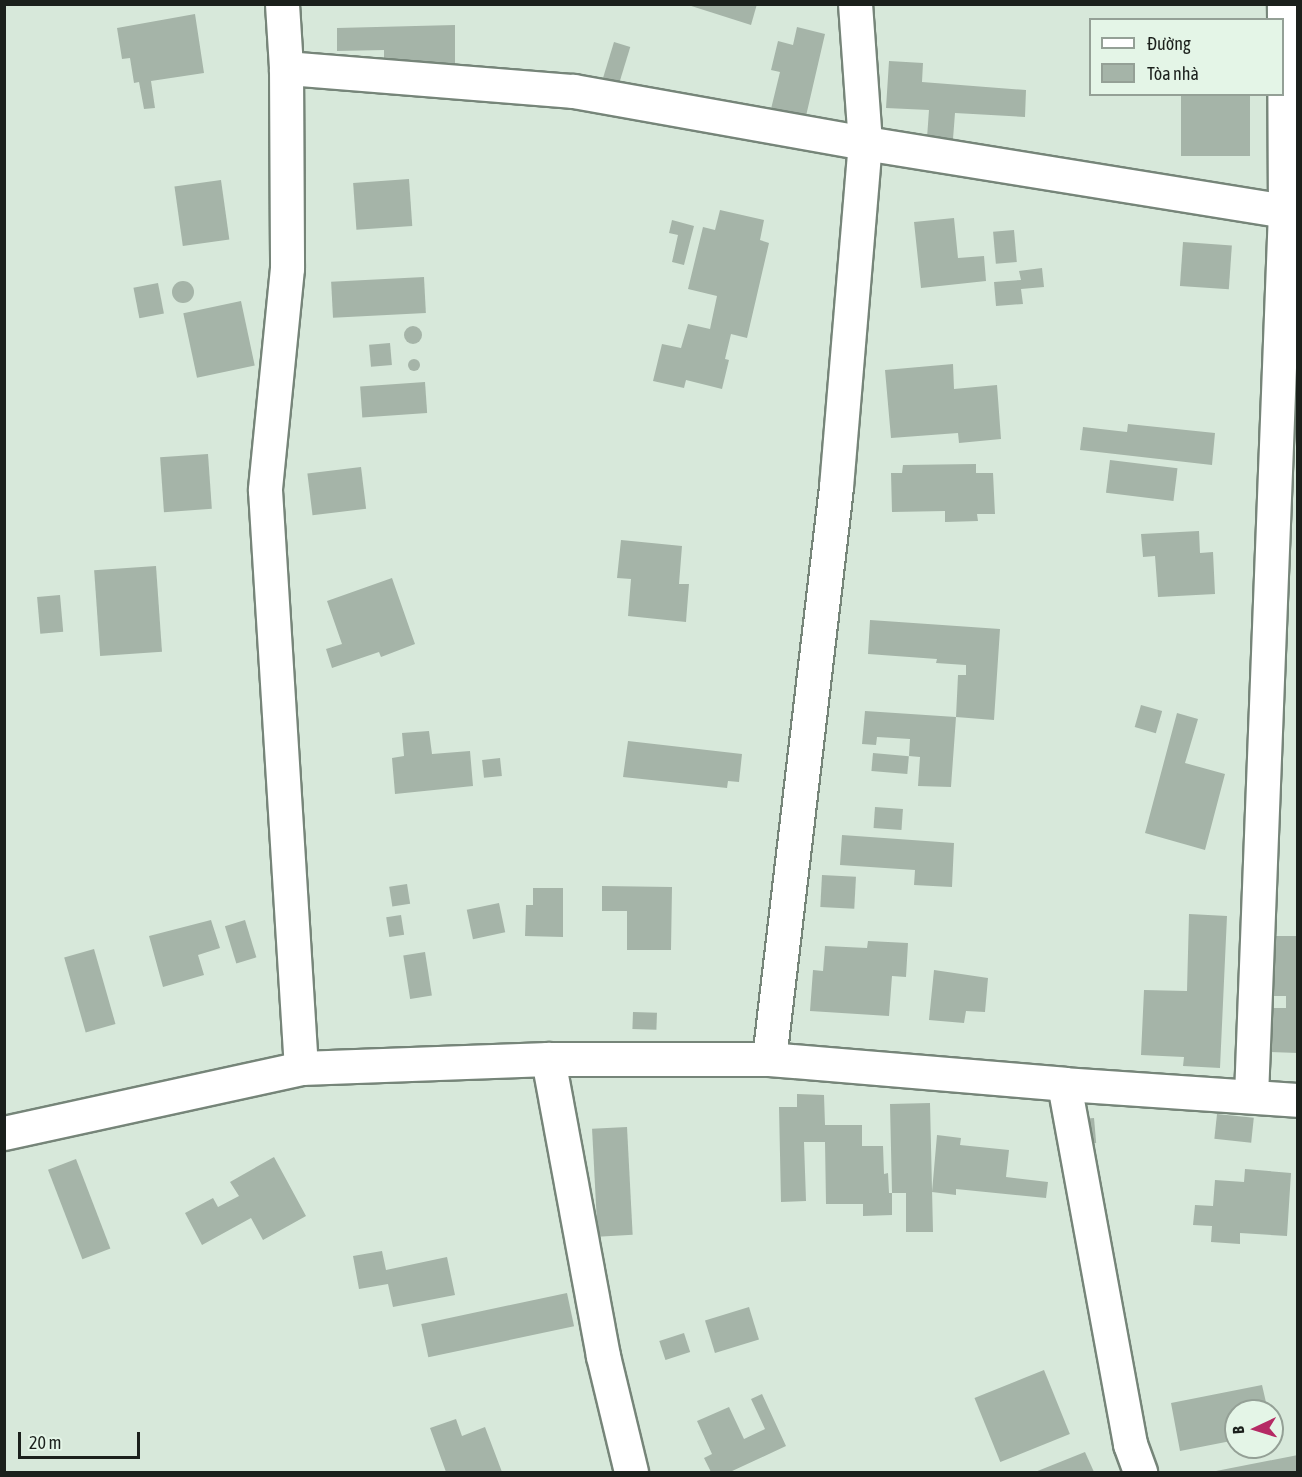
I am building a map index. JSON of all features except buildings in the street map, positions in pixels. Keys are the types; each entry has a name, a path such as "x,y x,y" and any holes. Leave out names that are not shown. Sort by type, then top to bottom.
{"street":[{"path":"282,4 286,68 288,268 265,490 301,1068"},
{"path":"769,1059 836,487 865,143 855,4"},
{"path":"1251,1096 1291,212 1284,4"},
{"path":"286,68 573,91 865,143 1291,212"},
{"path":"548,1059 603,1356 631,1473"},
{"path":"4,1133 301,1068 548,1059 769,1059 1064,1084 1298,1100"},
{"path":"1064,1084 1130,1444 1140,1473"}]}
